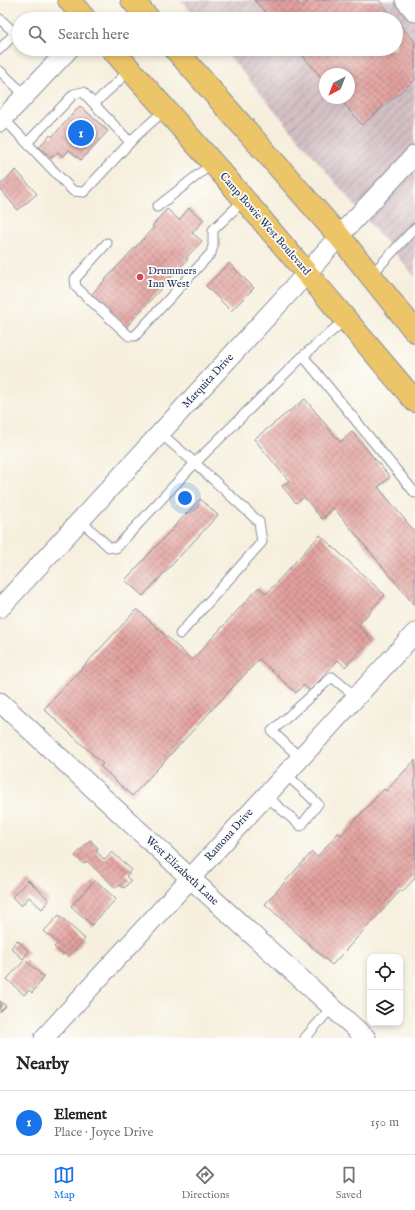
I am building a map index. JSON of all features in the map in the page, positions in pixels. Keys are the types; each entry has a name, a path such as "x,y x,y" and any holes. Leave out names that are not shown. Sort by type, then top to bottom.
{"main road":[{"path":"69,0 79,12"},
{"path":"132,0 143,12"},
{"name":"Camp Bowie West Boulevard","path":"118,56 213,163 415,401"},
{"path":"181,56 338,236 413,326"}],"street":[{"path":"405,0 415,12"},
{"path":"2,120 62,56"},
{"name":"Marquita Drive","path":"0,608 307,273 338,236 415,155"},
{"name":"Ramona Drive","path":"44,1038 415,633"},
{"name":"West Elizabeth Lane","path":"0,702 366,1038"}],"lane":[{"path":"0,19 12,30"},
{"path":"0,49 12,36"},
{"path":"94,104 130,70"},
{"path":"0,71 26,95"},
{"path":"28,142 74,94 83,92 130,142"},
{"path":"2,120 28,142 74,190 84,192 130,142 165,110"},
{"path":"156,207 213,163"},
{"path":"108,243 75,279 76,287 129,336 135,336 211,253 214,246 213,230 244,200"},
{"path":"370,275 415,228"},
{"path":"80,520 109,547 116,548 195,463 303,356 346,319"},
{"path":"303,356 415,493"},
{"path":"160,433 259,522 262,542 180,634"},
{"path":"300,758 272,731 332,677 356,697"},
{"path":"266,796 301,826 318,804 286,774"},
{"path":"305,1038 332,1007"}],"shaded area":[{"path":"181,0 415,0 415,277 229,56 403,56 403,12 191,12"}],"building":[{"path":"254,0 295,0 302,7 310,0 379,0 389,12 265,12"},
{"path":"403,28 415,42 415,80 362,125 344,104 355,104 355,68 319,68 319,75 303,56 403,56"},
{"path":"80,106 108,131 81,160 69,150 63,157 58,152 52,158 39,147 50,135 52,137"},
{"path":"16,170 37,194 18,210 0,189 0,185"},
{"name":"Drummers Inn West","path":"189,208 203,219 203,221 192,233 202,241 186,258 188,259 126,327 91,295 154,227 152,226 167,209 179,220"},
{"path":"229,263 254,288 231,311 206,286"},
{"path":"305,399 340,442 352,432 390,477 378,487 415,532 415,606 334,508 322,519 304,497 296,503 282,486 289,481 254,439"},
{"path":"200,499 218,515 143,596 125,580"},
{"path":"320,535 385,595 358,625 372,638 345,667 338,660 310,691 303,685 296,693 259,659 132,796 100,766 103,764 44,709 137,609 192,660 259,587 266,594"},
{"path":"415,760 415,878 402,892 401,890 332,965 265,904 312,852 317,857 338,833 341,835 384,789 386,791"},
{"path":"90,840 98,848 96,851 105,860 112,852 132,870 126,876 131,881 124,888 120,885 116,888 87,861 84,864 75,856"},
{"path":"28,880 49,900 42,909 29,897 21,906 12,897"},
{"path":"95,880 116,899 92,925 71,906"},
{"path":"59,915 85,939 68,957 64,953 63,955 54,947 58,943 44,931"},
{"path":"17,940 29,951 23,959 11,948"},
{"path":"25,960 44,977 32,993 29,990 24,995 7,979"},
{"path":"0,1001 6,1006 0,1012"}],"place":[{"name":"Element","path":"81,133"},
{"name":"Drummers Inn West","path":"140,277"}]}
